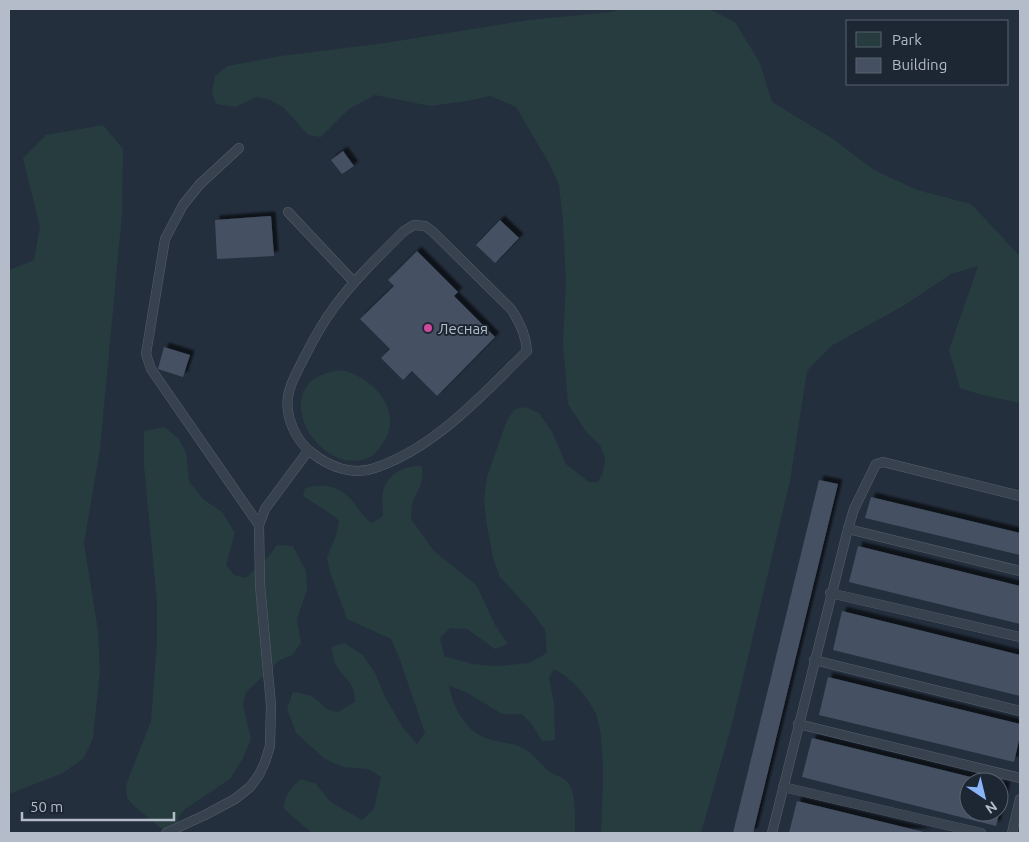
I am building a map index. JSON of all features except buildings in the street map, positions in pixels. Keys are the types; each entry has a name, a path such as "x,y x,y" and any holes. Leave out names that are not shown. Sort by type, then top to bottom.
{"lane":[{"path":"239,148 200,184 183,205 165,239 146,354 150,369 259,524"},
{"path":"288,212 354,282"},
{"path":"414,225 425,226 511,309 519,322 526,341 527,351 441,432 384,465 361,471 347,470 327,463 308,450 292,428 288,414 288,397 291,383 318,331 354,282 404,230 414,225"},
{"path":"166,833 235,799 250,787 259,775 268,754 272,729 260,584 259,524 265,509 308,450"},
{"path":"772,833 830,593 848,529 854,509 876,464 882,462 1020,496"},
{"path":"848,529 1020,570"},
{"path":"830,593 1020,637"},
{"path":"814,660 1020,711"},
{"path":"798,724 1020,778"},
{"path":"783,787 981,833"},
{"path":"1012,833 1020,799"}],"green space":[{"path":"620,9 709,9 735,22 760,63 772,102 833,139 874,170 917,190 971,204 1020,256 1020,403 960,388 949,350 978,266 951,274 903,306 831,346 807,371 790,481 733,720 701,833 601,833 603,770 601,735 598,721 594,710 582,692 571,681 554,669 549,678 554,704 555,740 542,741 533,726 522,714 502,714 466,692 449,686 457,710 473,731 488,739 523,748 531,753 550,772 568,782 574,799 575,833 312,833 284,809 285,800 289,792 301,779 316,784 331,802 362,820 374,809 381,777 368,769 343,767 325,759 296,733 287,709 293,692 311,696 327,709 338,712 355,702 354,690 336,665 331,647 344,643 363,655 375,673 385,697 403,728 417,744 425,733 391,639 347,619 330,572 327,557 336,536 339,521 303,496 305,489 325,486 338,489 349,497 364,517 372,523 383,516 382,494 388,480 403,469 421,466 423,475 420,487 413,501 411,519 434,551 477,586 495,625 508,644 495,649 467,629 450,628 440,638 444,656 472,664 497,666 529,663 547,653 545,630 533,613 500,577 493,558 484,500 487,477 507,420 515,409 526,407 539,413 552,432 566,464 589,482 598,482 603,473 605,458 600,445 587,433 568,404 563,344 566,283 559,185 549,163 516,107 490,96 430,106 375,95 349,109 321,137 308,135 283,107 268,99 256,97 236,107 216,104 212,93 215,76 227,66 281,56 385,43 529,20 612,12"},
{"path":"103,125 123,149 122,214 100,449 84,543 98,631 100,671 93,738 84,758 63,773 9,794 9,270 34,260 40,227 23,158 46,135"},
{"path":"342,370 365,380 374,388 388,408 390,420 389,431 375,453 370,457 351,461 332,455 317,443 306,426 301,408 304,390 317,377"},
{"path":"164,427 178,438 186,452 189,481 203,499 222,512 235,533 226,565 234,575 246,578 268,557 277,545 293,546 306,571 307,590 297,619 301,643 292,655 280,660 246,692 243,705 251,739 243,758 230,779 185,809 178,818 181,833 164,833 127,798 126,785 151,721 157,640 157,602 144,466 144,431"}],"place":[{"name":"Лесная","path":"428,328"}]}
